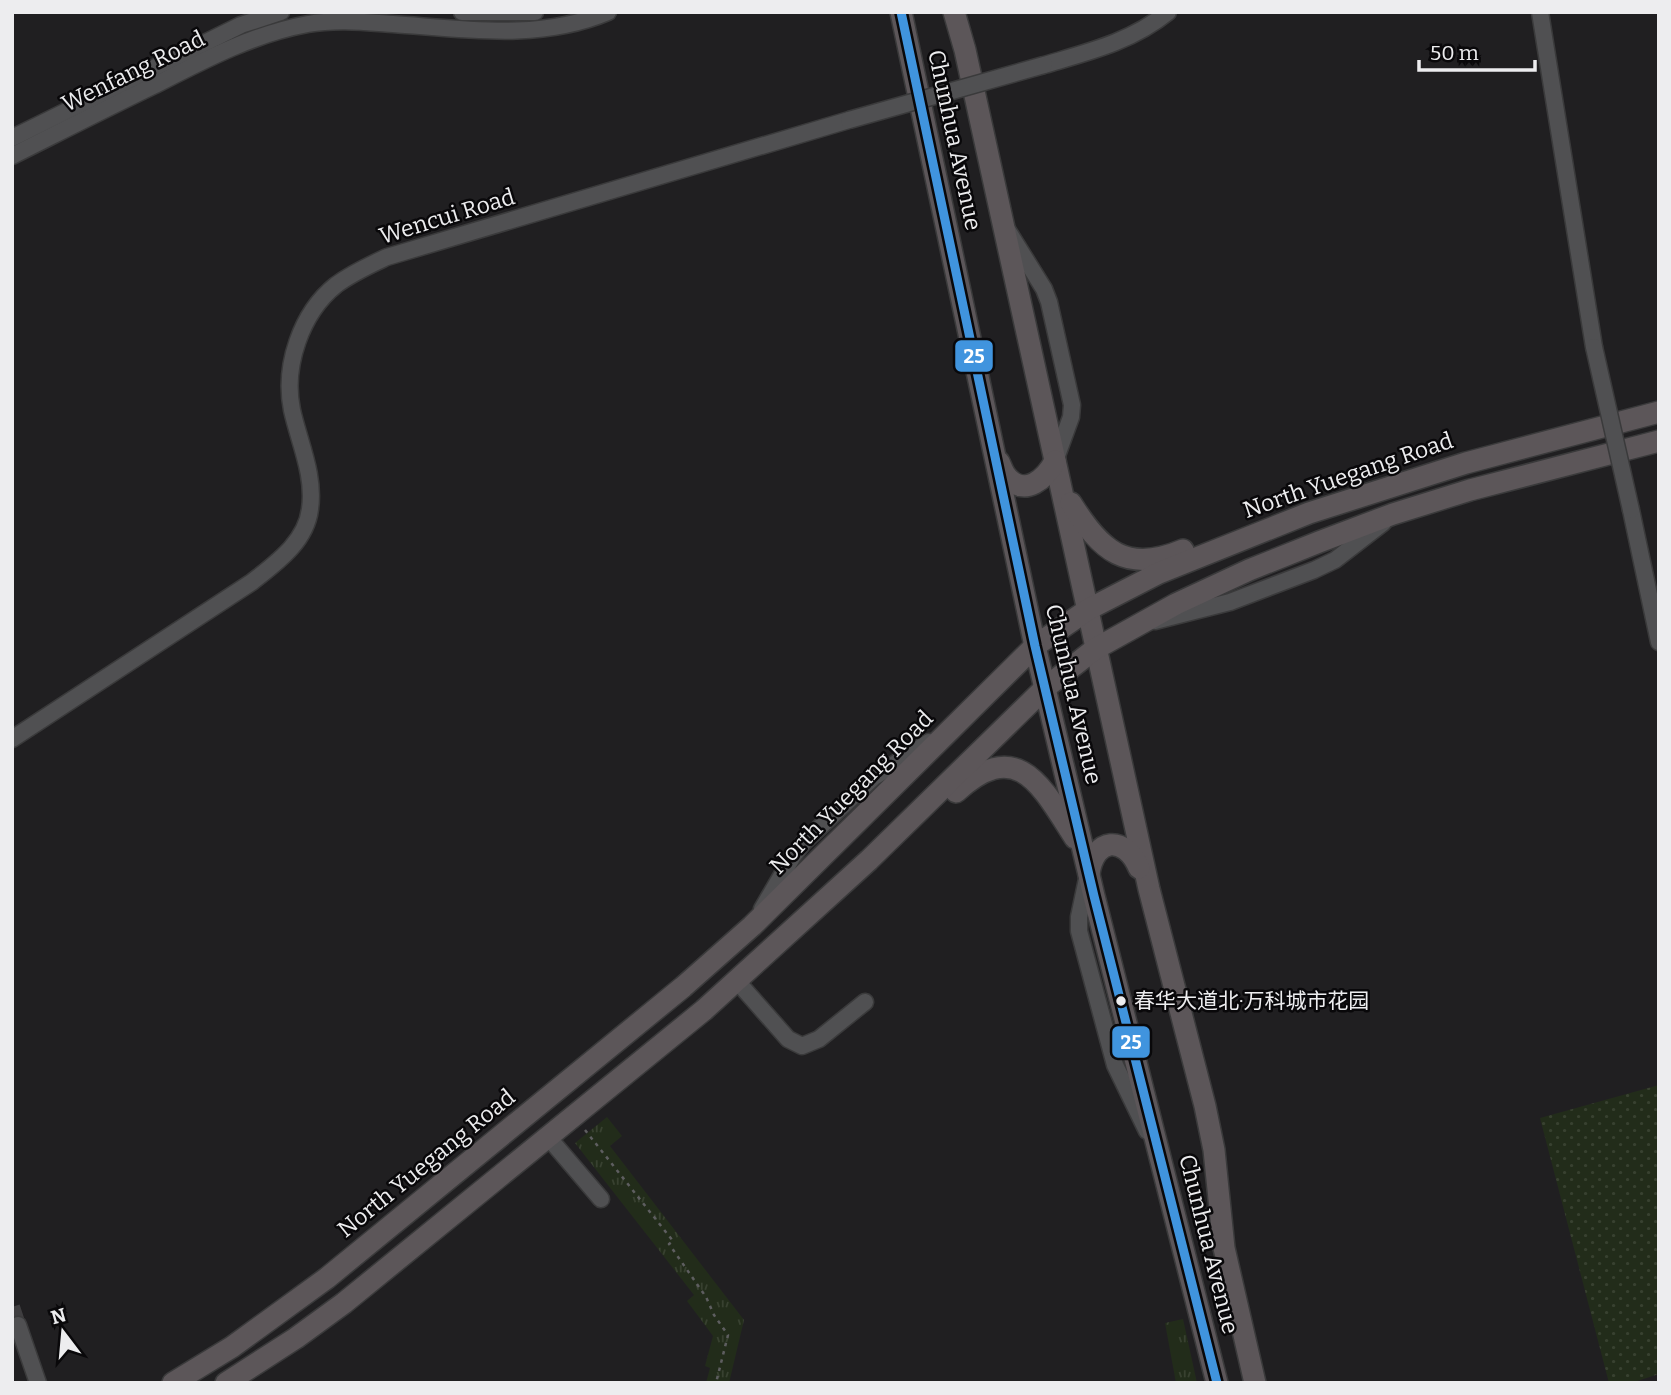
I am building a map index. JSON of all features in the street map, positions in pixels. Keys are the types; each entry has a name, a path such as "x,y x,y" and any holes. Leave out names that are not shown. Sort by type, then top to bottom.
{"main road":[{"name":"Chunhua Avenue","path":"901,12 1035,646 1083,851 1217,1383"},
{"name":"Chunhua Avenue","path":"954,12 965,50 1149,889 1205,1107 1214,1150 1224,1248 1255,1383"},
{"name":"North Yuegang Road","path":"173,1383 232,1347 327,1278 683,986 752,926 1035,646 1089,609 1159,573 1309,513 1466,463 1659,412"},
{"path":"226,1383 344,1303 704,1010 869,860 1045,688 1095,649 1176,604 1248,570 1393,514 1470,490 1659,441"},
{"path":"995,454 1007,477 1024,485 1044,478 1055,461"},
{"path":"1062,489 1095,537 1112,552 1129,559 1168,556 1249,522 1309,513"},
{"path":"869,860 917,828 973,777 1001,767 1017,769 1030,776 1041,787 1083,851"},
{"path":"1089,874 1090,862 1102,848 1113,844 1124,846 1134,857 1149,889"}],"street":[{"name":"Wenfang Road","path":"12,138 241,25 281,12"},
{"path":"462,12 535,12"},
{"name":"Wenfang Road","path":"12,156 218,54 276,32 308,24 342,21 484,31 536,30 572,24 608,12"},
{"name":"Wencui Road","path":"12,739 252,582 280,560 300,537 310,511 311,485 291,407 294,355 303,326 317,304 335,285 360,269 387,257 1104,47 1137,34 1168,12"},
{"path":"1540,12 1594,347 1659,642"},
{"path":"481,13 484,31"},
{"path":"736,980 788,1040 802,1046 818,1040 865,1002"},
{"path":"548,1137 601,1199"},
{"path":"18,1325 38,1383"}],"path":[{"path":"583,1128 673,1241 669,1244 706,1297 728,1335 716,1383"}],"green space":[{"path":"1659,1085 1659,1374 1631,1383 1609,1383 1540,1118"},
{"path":"607,1117 622,1136 610,1146 744,1320 729,1383 706,1383 710,1368 705,1366 713,1336 687,1301 694,1295 575,1143"},
{"path":"1183,1319 1197,1383 1176,1383 1165,1323"}],"tunnel":[{"path":"12,1307 18,1325"}],"transit line":[{"name":"25","path":"901,12 1035,646 1094,896 1217,1383"}],"place":[{"name":"春华大道北·万科城市花园","path":"1121,1001"}]}
